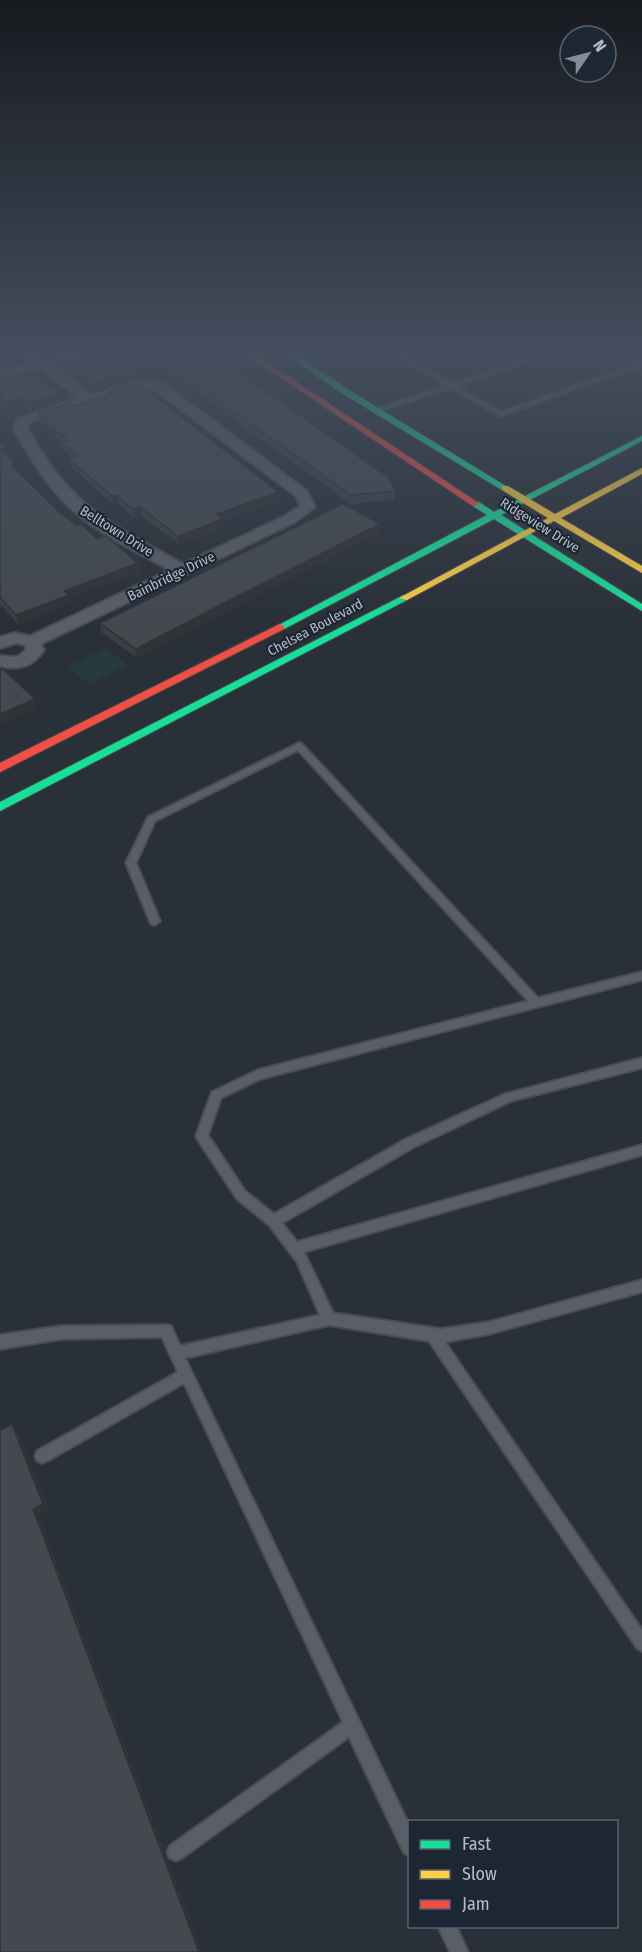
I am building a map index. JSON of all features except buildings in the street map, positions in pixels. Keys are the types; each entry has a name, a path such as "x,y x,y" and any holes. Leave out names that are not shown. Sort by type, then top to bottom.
{"main road":[{"name":"Ridgeview Drive","path":"379,440 491,514 642,608"},
{"name":"Ridgeview Drive","path":"428,440 642,570"},
{"name":"Chelsea Boulevard","path":"0,768 225,656 523,497 638,440"},
{"name":"Chelsea Boulevard","path":"0,807 299,654 642,471"}],"street":[{"name":"Belltown Drive","path":"27,440 52,480 82,510 183,571"},
{"name":"Bainbridge Drive","path":"0,643 15,638 32,642 302,513 308,507 302,494 231,440"},
{"path":"0,661 17,663 29,658 35,650 32,642"}],"lane":[{"path":"155,921 131,863 151,819 299,746 537,1004"},
{"path":"329,1319 294,1248 273,1221 242,1195 202,1136 216,1095 258,1076 642,976"},
{"path":"273,1221 410,1143 509,1097 642,1063"},
{"path":"294,1248 642,1150"},
{"path":"176,1353 329,1319 441,1336 489,1328 642,1286"},
{"path":"0,1342 33,1334 103,1330 166,1331 408,1843"},
{"path":"433,1335 642,1643"},
{"path":"42,1456 186,1374"},
{"path":"176,1851 352,1725"},
{"path":"448,1928 459,1952"}],"green space":[{"path":"106,648 127,665 89,684 68,667"}],"traffic: fast":[{"path":"426,440 505,488"},
{"path":"280,627 638,440"},
{"path":"476,504 642,608"},
{"path":"0,807 404,598"}],"traffic: slow":[{"path":"404,598 642,471"},
{"path":"505,488 642,570"}],"traffic: jam":[{"path":"379,440 476,504"},
{"path":"0,768 280,627"}]}
